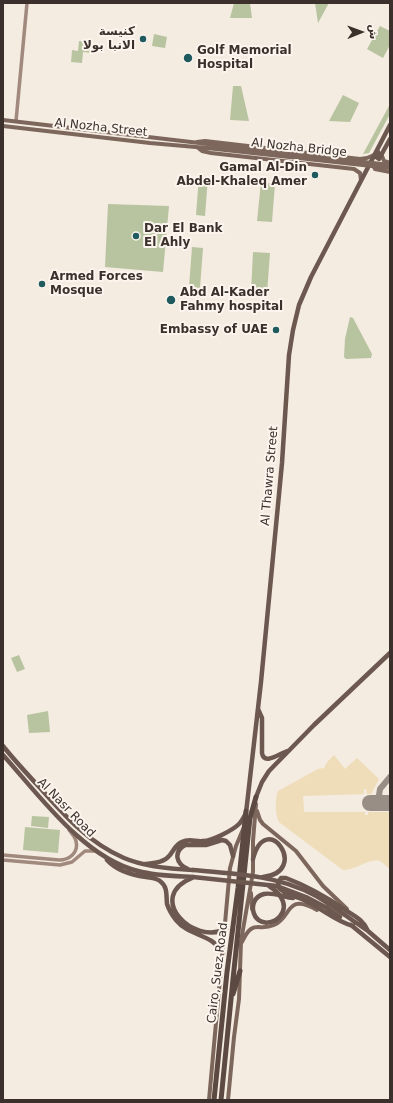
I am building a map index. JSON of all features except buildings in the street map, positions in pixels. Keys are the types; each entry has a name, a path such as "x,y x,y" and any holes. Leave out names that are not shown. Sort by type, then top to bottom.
{"highway":[{"name":"Al Thawra Street","path":"245,850 246,811 258,709 282,463 289,355 293,330 299,305 308,281 390,125"},
{"path":"381,141 376,157 379,159 390,139"},
{"path":"245,850 251,814 256,797 265,777 314,725 390,653"},
{"path":"258,709 262,718 263,757 269,760 289,751"},
{"name":"Al Nasr Road","path":"3,746 67,818 83,833 115,853 129,860 145,864 263,877 277,880 298,886 311,892 327,911"},
{"name":"Al Nasr Road","path":"3,754 78,837 124,867 138,871 266,884 298,893 327,911"},
{"path":"145,864 159,862 166,859 177,845 183,841 191,840 201,842 233,828 242,820 246,811"},
{"path":"193,870 182,866 177,860 179,850 185,845 206,845 223,840 230,845 232,856"},
{"path":"253,859 257,847 262,842 268,840 275,841 284,850 283,865 271,876 263,877"},
{"name":"Cairo, Suez Road","path":"221,1100 245,850"},
{"name":"Cairo, Suez Road","path":"214,1100 227,972 245,850"},
{"path":"106,856 114,867 122,871 157,879 162,883 166,888 168,908 175,920 188,930 214,942 223,952"},
{"path":"193,877 181,884 174,892 172,903 176,912 187,924 200,931 216,933 226,929"},
{"path":"368,931 364,923 352,913 318,892 293,880 284,878 278,882 279,888 284,892 309,902 368,931 390,950"},
{"path":"266,884 279,893 283,901 282,912 276,920 270,923 263,922 257,919 253,913 253,906 257,898 266,893 309,902"},
{"path":"327,911 353,926 378,950 390,957"},
{"path":"231,998 240,971"}],"main road":[{"path":"16,121 28,3"},
{"name":"Al Nozha Street","path":"3,120 196,145 205,141 362,159 373,157"},
{"name":"Al Nozha Street","path":"3,126 104,138 207,146"},
{"name":"Al Nozha Street","path":"196,145 202,151 355,169 360,174 361,180"},
{"name":"Al Nozha Bridge","path":"207,146 390,164"},
{"name":"Al Nozha Bridge","path":"207,146 390,168"},
{"path":"340,167 343,163 342,156"},
{"path":"382,156 384,161 390,164"},
{"path":"373,157 372,165 375,169 390,172"},
{"path":"253,913 253,841 256,797"},
{"path":"256,804 258,816 263,824 296,851 323,886 352,913"},
{"path":"3,855 63,860 70,857 76,848 75,838 64,823"},
{"path":"209,1100 226,929 230,868 232,856 245,823"},
{"path":"76,848 81,848 82,852"},
{"path":"3,860 60,865 72,862 82,852 87,850 98,851"},
{"name":"Cairo, Suez Road","path":"228,1100 239,999 240,946 245,914 252,886"},
{"path":"240,946 250,930 256,927 277,924 290,908 296,904 308,905 327,911"}],"green space":[{"path":"234,3 250,3 252,18 230,18"},
{"path":"315,3 329,3 318,23"},
{"path":"380,26 390,31 390,45 383,58 367,49"},
{"path":"154,34 167,37 165,48 152,46"},
{"path":"79,41 93,43 92,53 83,52 82,63 71,62 72,50 78,51"},
{"path":"233,86 241,86 249,121 230,120"},
{"path":"343,95 359,103 350,122 329,121"},
{"path":"390,104 390,114 369,153 363,154"},
{"path":"199,176 208,177 205,216 196,215"},
{"path":"261,182 275,184 272,222 257,221"},
{"name":"Dar El Bank El Ahly","path":"108,204 169,206 163,272 105,267"},
{"path":"192,247 203,248 200,288 189,287"},
{"path":"253,252 270,253 267,293 251,292"},
{"path":"350,317 353,318 372,354 371,358 346,359 344,357 345,339"},
{"path":"19,655 25,669 17,672 11,658"},
{"path":"48,711 50,732 29,733 27,715"},
{"path":"32,816 49,817 48,828 31,826"},
{"path":"25,827 60,830 58,853 23,850"}],"sand":[{"path":"334,755 345,769 357,758 379,779 371,794 367,794 366,789 364,789 364,794 303,796 304,812 365,812 365,815 368,815 368,812 390,812 390,869 380,861 376,860 343,870 279,822 276,806 278,791 318,769 324,768"}],"taxiway":[{"path":"385,803 379,795 380,789 390,777"}],"runway":[{"path":"370,803 390,803"}],"place":[{"name":"كنيسة الانبا بولا","path":"143,39"},
{"name":"Golf Memorial Hospital","path":"188,58"},
{"name":"Gamal Al-Din Abdel-Khaleq Amer","path":"315,175"},
{"name":"Dar El Bank El Ahly","path":"136,236"},
{"name":"Armed Forces Mosque","path":"42,284"},
{"name":"Abd Al-Kader Fahmy hospital","path":"171,300"},
{"name":"Embassy of UAE","path":"276,330"}]}
